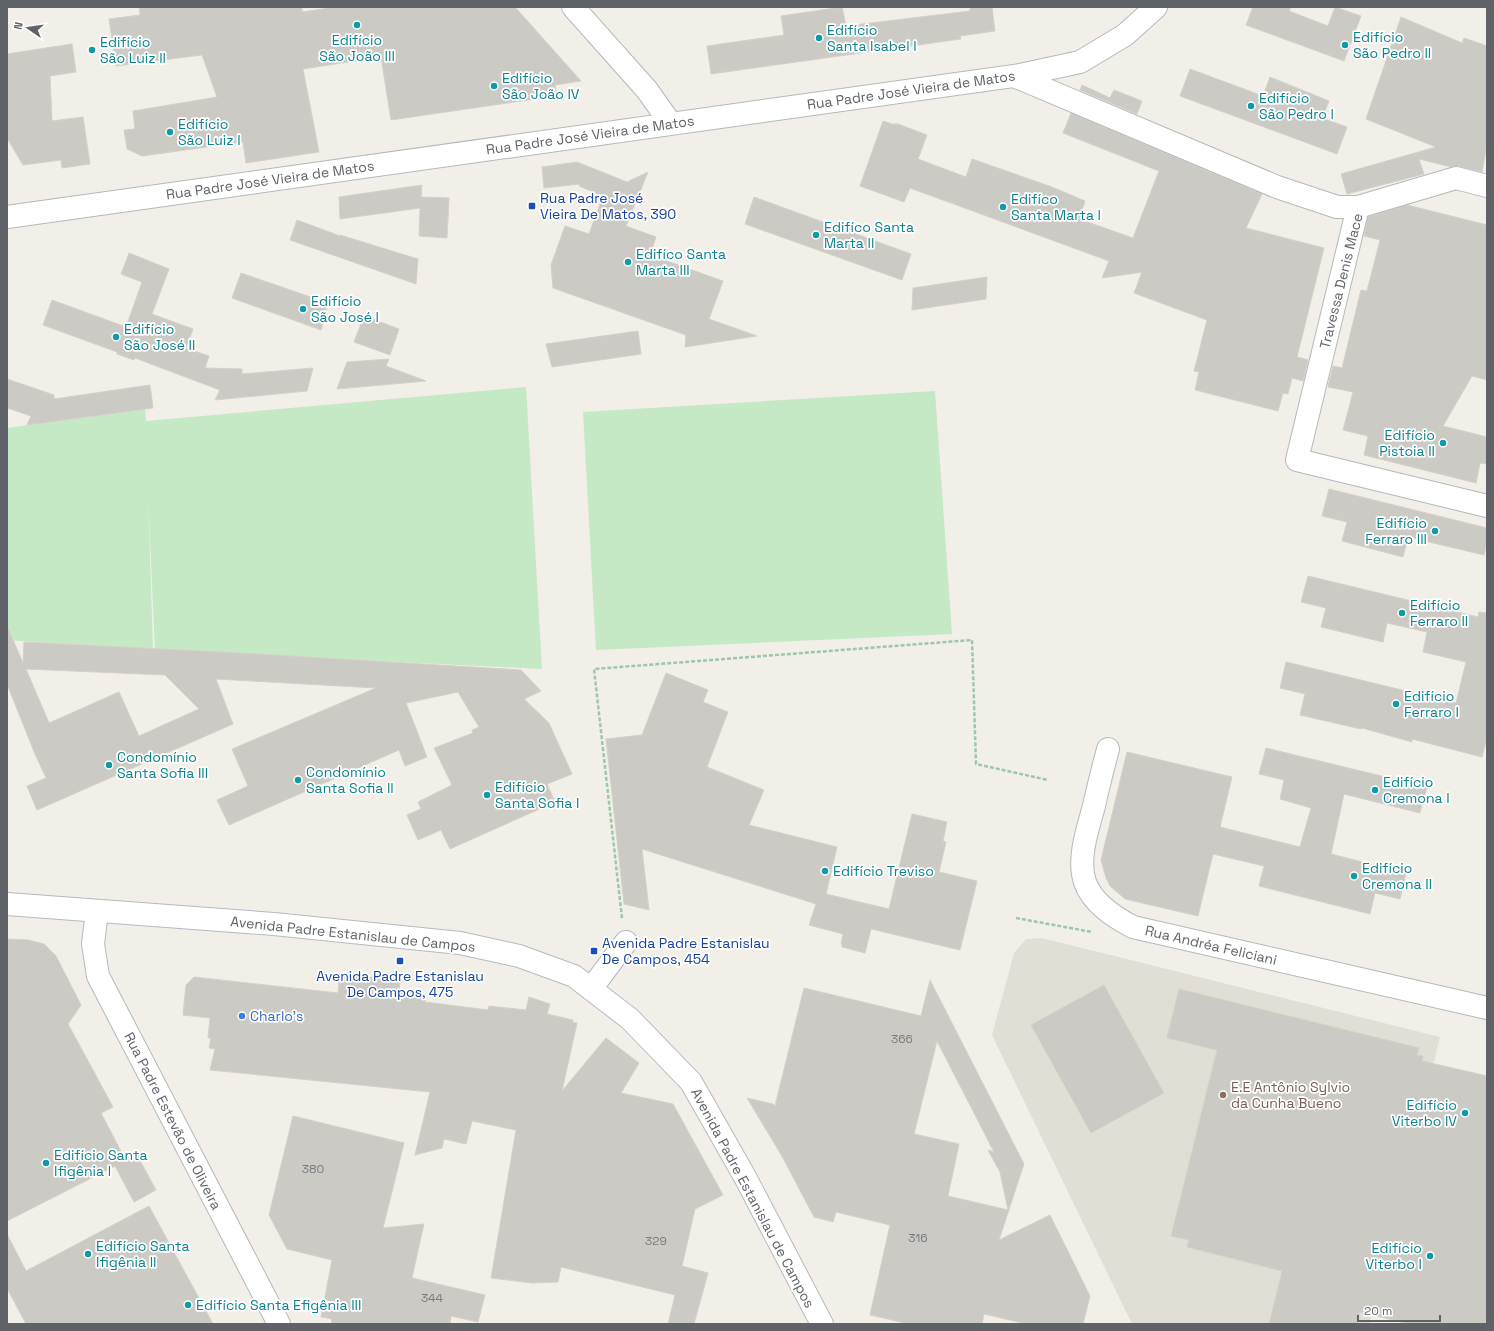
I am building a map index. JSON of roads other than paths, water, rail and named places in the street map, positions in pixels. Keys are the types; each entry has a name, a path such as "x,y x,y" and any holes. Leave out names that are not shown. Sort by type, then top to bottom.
{"street":[{"path":"573,7 647,90 671,124"},
{"name":"Rua Padre José Vieira de Matos","path":"8,214 1014,76 1080,62 1125,35 1156,7"},
{"path":"1014,76 1277,187 1337,207 1358,207"},
{"name":"Travessa Denis Mace","path":"1487,186 1456,178 1358,207 1297,460 1487,506"},
{"name":"Rua Andréa Feliciani","path":"1108,749 1083,848 1082,868 1084,881 1088,890 1098,903 1114,917 1133,927 1487,1008"},
{"name":"Avenida Padre Estanislau de Campos","path":"7,904 274,924 460,943 519,956 574,976 630,1019 690,1082 745,1177 822,1324"},
{"name":"Rua Padre Estevão de Oliveira","path":"97,910 93,944 98,976 278,1324"},
{"path":"591,989 626,942"}],"place":[{"name":"Edifício São João III","path":"357,25"},
{"name":"Edifício Santa Isabel I","path":"819,38"},
{"name":"Edifício São Pedro II","path":"1345,45"},
{"name":"Edifício São Luiz II","path":"92,50"},
{"name":"Edifício São João IV","path":"494,86"},
{"name":"Edifício São Pedro I","path":"1251,106"},
{"name":"Edifício São Luiz I","path":"170,132"},
{"name":"Rua Padre José Vieira De Matos, 390","path":"532,206"},
{"name":"Edifíco Santa Marta I","path":"1003,207"},
{"name":"Edifíco Santa Marta II","path":"816,235"},
{"name":"Edifíco Santa Marta III","path":"628,262"},
{"name":"Edifício São José I","path":"303,309"},
{"name":"Edifício São José II","path":"116,337"},
{"name":"Edifício Pistoia II","path":"1443,443"},
{"name":"Edifício Ferraro III","path":"1435,531"},
{"name":"Edifício Ferraro II","path":"1402,613"},
{"name":"Edifício Ferraro I","path":"1396,704"},
{"name":"Condomínio Santa Sofia III","path":"109,765"},
{"name":"Condomínio Santa Sofia II","path":"298,780"},
{"name":"Edifício Cremona I","path":"1375,790"},
{"name":"Edifício Santa Sofia I","path":"487,795"},
{"name":"Edifício Treviso","path":"825,871"},
{"name":"Edifício Cremona II","path":"1354,876"},
{"name":"Avenida Padre Estanislau De Campos, 454","path":"594,951"},
{"name":"Avenida Padre Estanislau De Campos, 475","path":"400,961"},
{"name":"Charlo's","path":"242,1016"},
{"name":"E.E Antônio Sylvio da Cunha Bueno","path":"1223,1095"},
{"name":"Edifício Viterbo IV","path":"1465,1113"},
{"name":"Edifício Santa Ifigênia I","path":"46,1163"},
{"name":"Edifício Santa Ifigênia II","path":"88,1254"},
{"name":"Edifício Viterbo I","path":"1430,1256"},
{"name":"Edifício Santa Efigênia III","path":"188,1305"}]}
